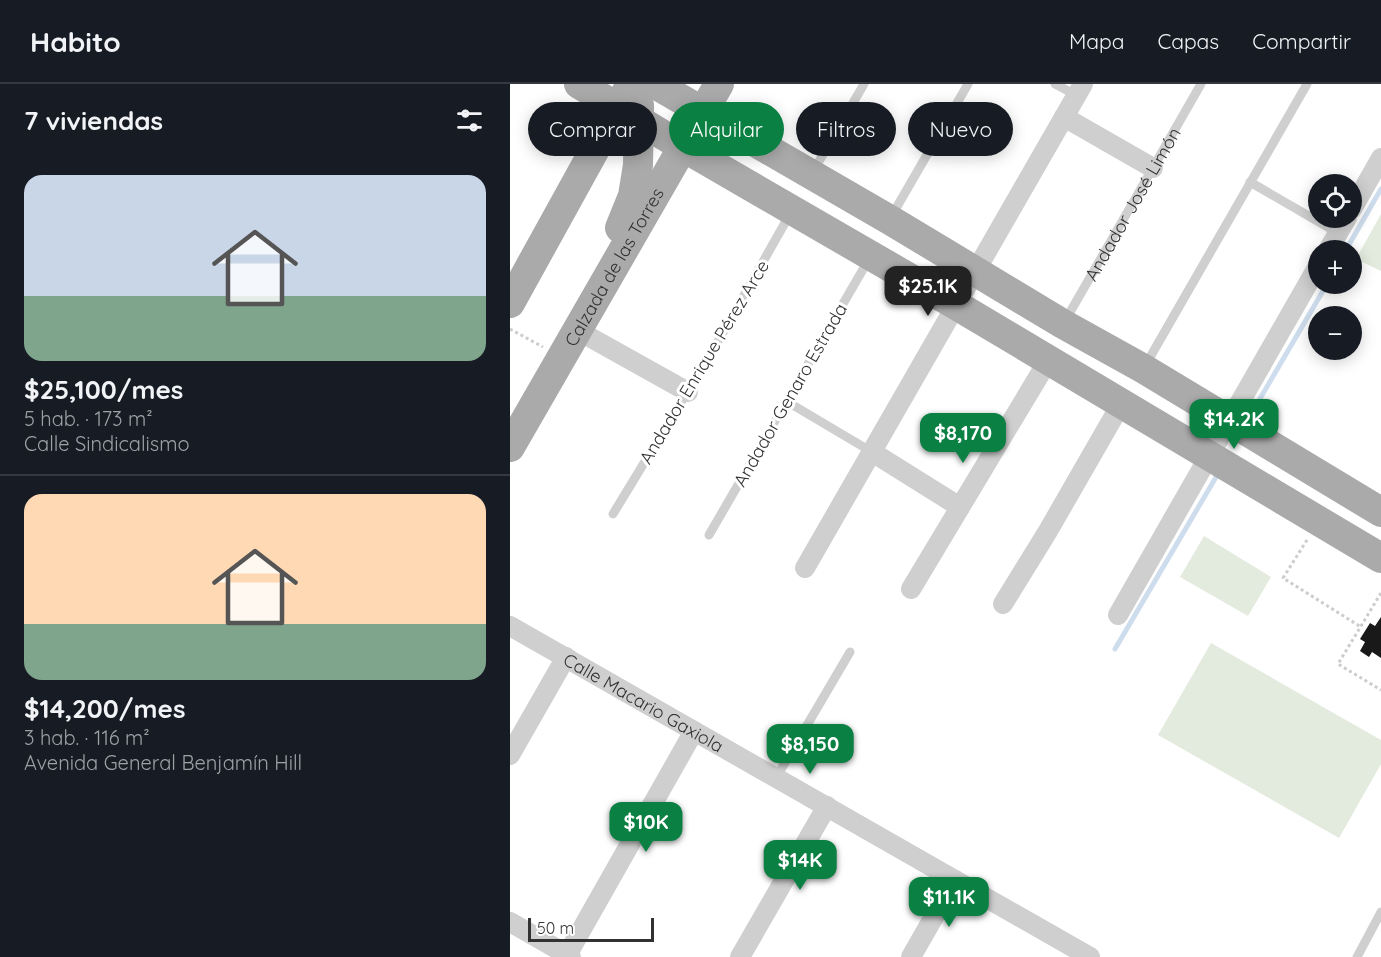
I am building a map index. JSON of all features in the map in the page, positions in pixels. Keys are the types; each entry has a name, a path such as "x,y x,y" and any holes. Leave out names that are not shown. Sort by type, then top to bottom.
{"main road":[{"path":"579,84 625,102"},
{"path":"631,102 638,84"},
{"path":"655,84 692,99 812,174 1063,324 1144,369 1381,512"},
{"name":"Calzada de las Torres","path":"692,99 719,84"},
{"path":"657,126 669,136"},
{"path":"510,303 599,156"},
{"path":"607,278 622,223 633,196 638,165 637,156"},
{"name":"Calzada de las Torres","path":"510,447 678,156"},
{"path":"699,156 872,255 1381,558"}],"street":[{"path":"805,568 1080,90"},
{"path":"1064,117 1153,168"},
{"path":"1362,191 1381,158"},
{"path":"1118,615 1308,284"},
{"path":"577,330 688,392"},
{"path":"910,589 1048,359"},
{"path":"1003,604 1121,404"},
{"path":"872,452 960,507"},
{"name":"Calle Macario Gaxiola","path":"510,626 955,880 1064,950 1090,957"},
{"path":"510,755 566,657"},
{"path":"510,922 568,956 694,731"},
{"path":"740,957 827,806"},
{"path":"911,957 955,880"}],"lane":[{"path":"812,174 864,84"},
{"path":"890,220 968,84"},
{"path":"1055,84 1080,90"},
{"name":"Andador José Limón","path":"1063,324 1201,84"},
{"path":"1144,369 1306,84"},
{"path":"1250,182 1308,209"},
{"name":"Andador Enrique Pérez Arce","path":"613,514 688,392 793,210"},
{"name":"Andador Genaro Estrada","path":"709,535 872,255"},
{"path":"786,401 872,452"},
{"path":"776,778 850,652"},
{"path":"1357,957 1381,912"}],"path":[{"path":"510,329 561,357"},
{"path":"1319,520 1283,578 1361,627"},
{"path":"1381,593 1338,664 1381,690"}],"shaded area":[{"path":"1381,214 1381,271 1362,262 1362,248"},
{"path":"1204,536 1271,577 1248,616 1180,577"},
{"path":"1211,643 1381,740 1381,764 1339,838 1158,735"}],"building":[{"path":"1381,617 1381,658 1372,652 1369,657 1360,651 1365,642 1360,639 1370,623 1375,626"}],"waterway":[{"path":"1352,240 1381,189"},
{"path":"1251,414 1321,294"},
{"path":"1115,649 1219,472"}]}
